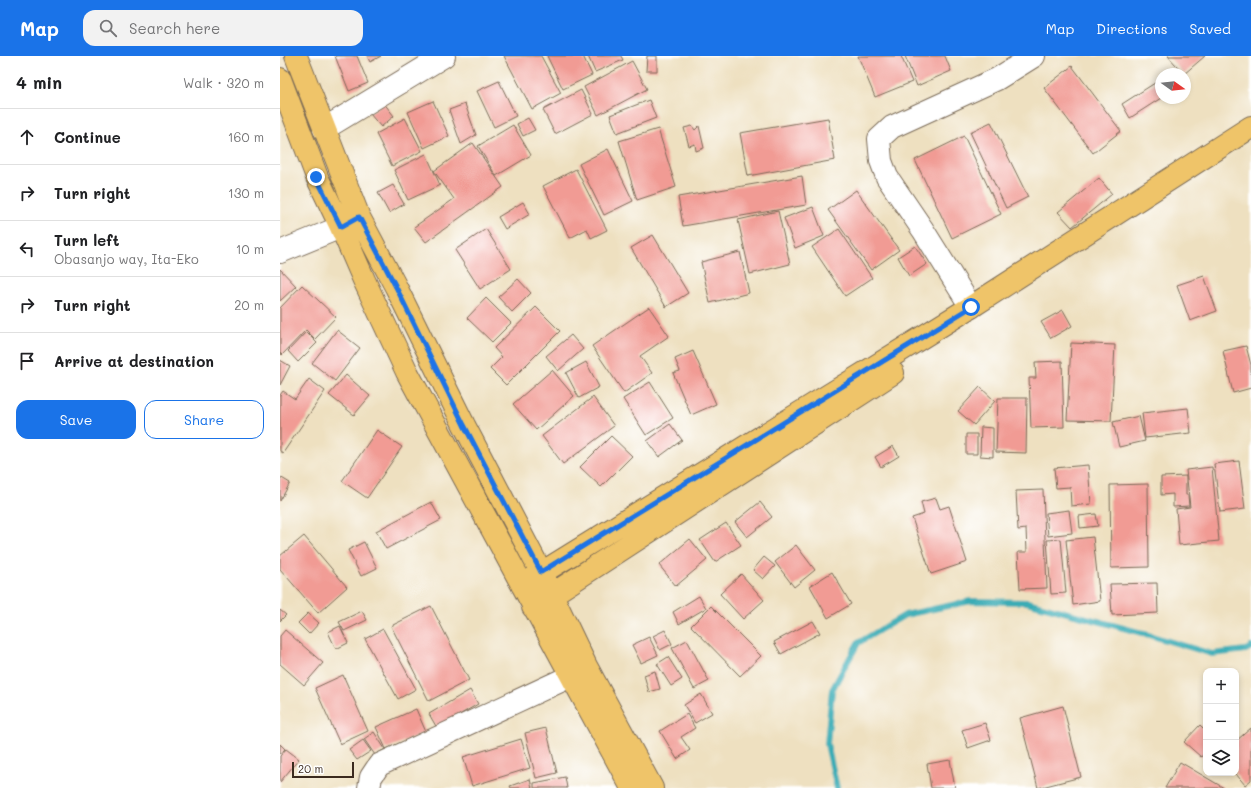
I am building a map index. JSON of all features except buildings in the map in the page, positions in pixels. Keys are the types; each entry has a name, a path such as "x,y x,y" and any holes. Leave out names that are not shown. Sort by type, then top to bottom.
{"main road":[{"path":"296,56 324,129 350,222 364,280 407,372 632,788"},
{"path":"280,79 316,177 350,222 399,294 464,425 541,572 586,666 652,788"},
{"path":"522,585 971,307 1251,127"},
{"path":"533,607 1251,139"}],"street":[{"path":"324,129 444,56"},
{"path":"971,307 923,230 887,177 880,161 879,139 892,127 997,79 1034,56"},
{"path":"280,252 350,222"},
{"path":"369,788 371,777 379,765 571,676"}],"waterway":[{"path":"837,788 827,744 832,690 858,643 905,615 971,601 1027,602 1142,633 1212,654 1246,650 1251,647"}],"route":[{"path":"316,177 341,227 359,217 396,287 464,425 541,572 971,307"}]}
